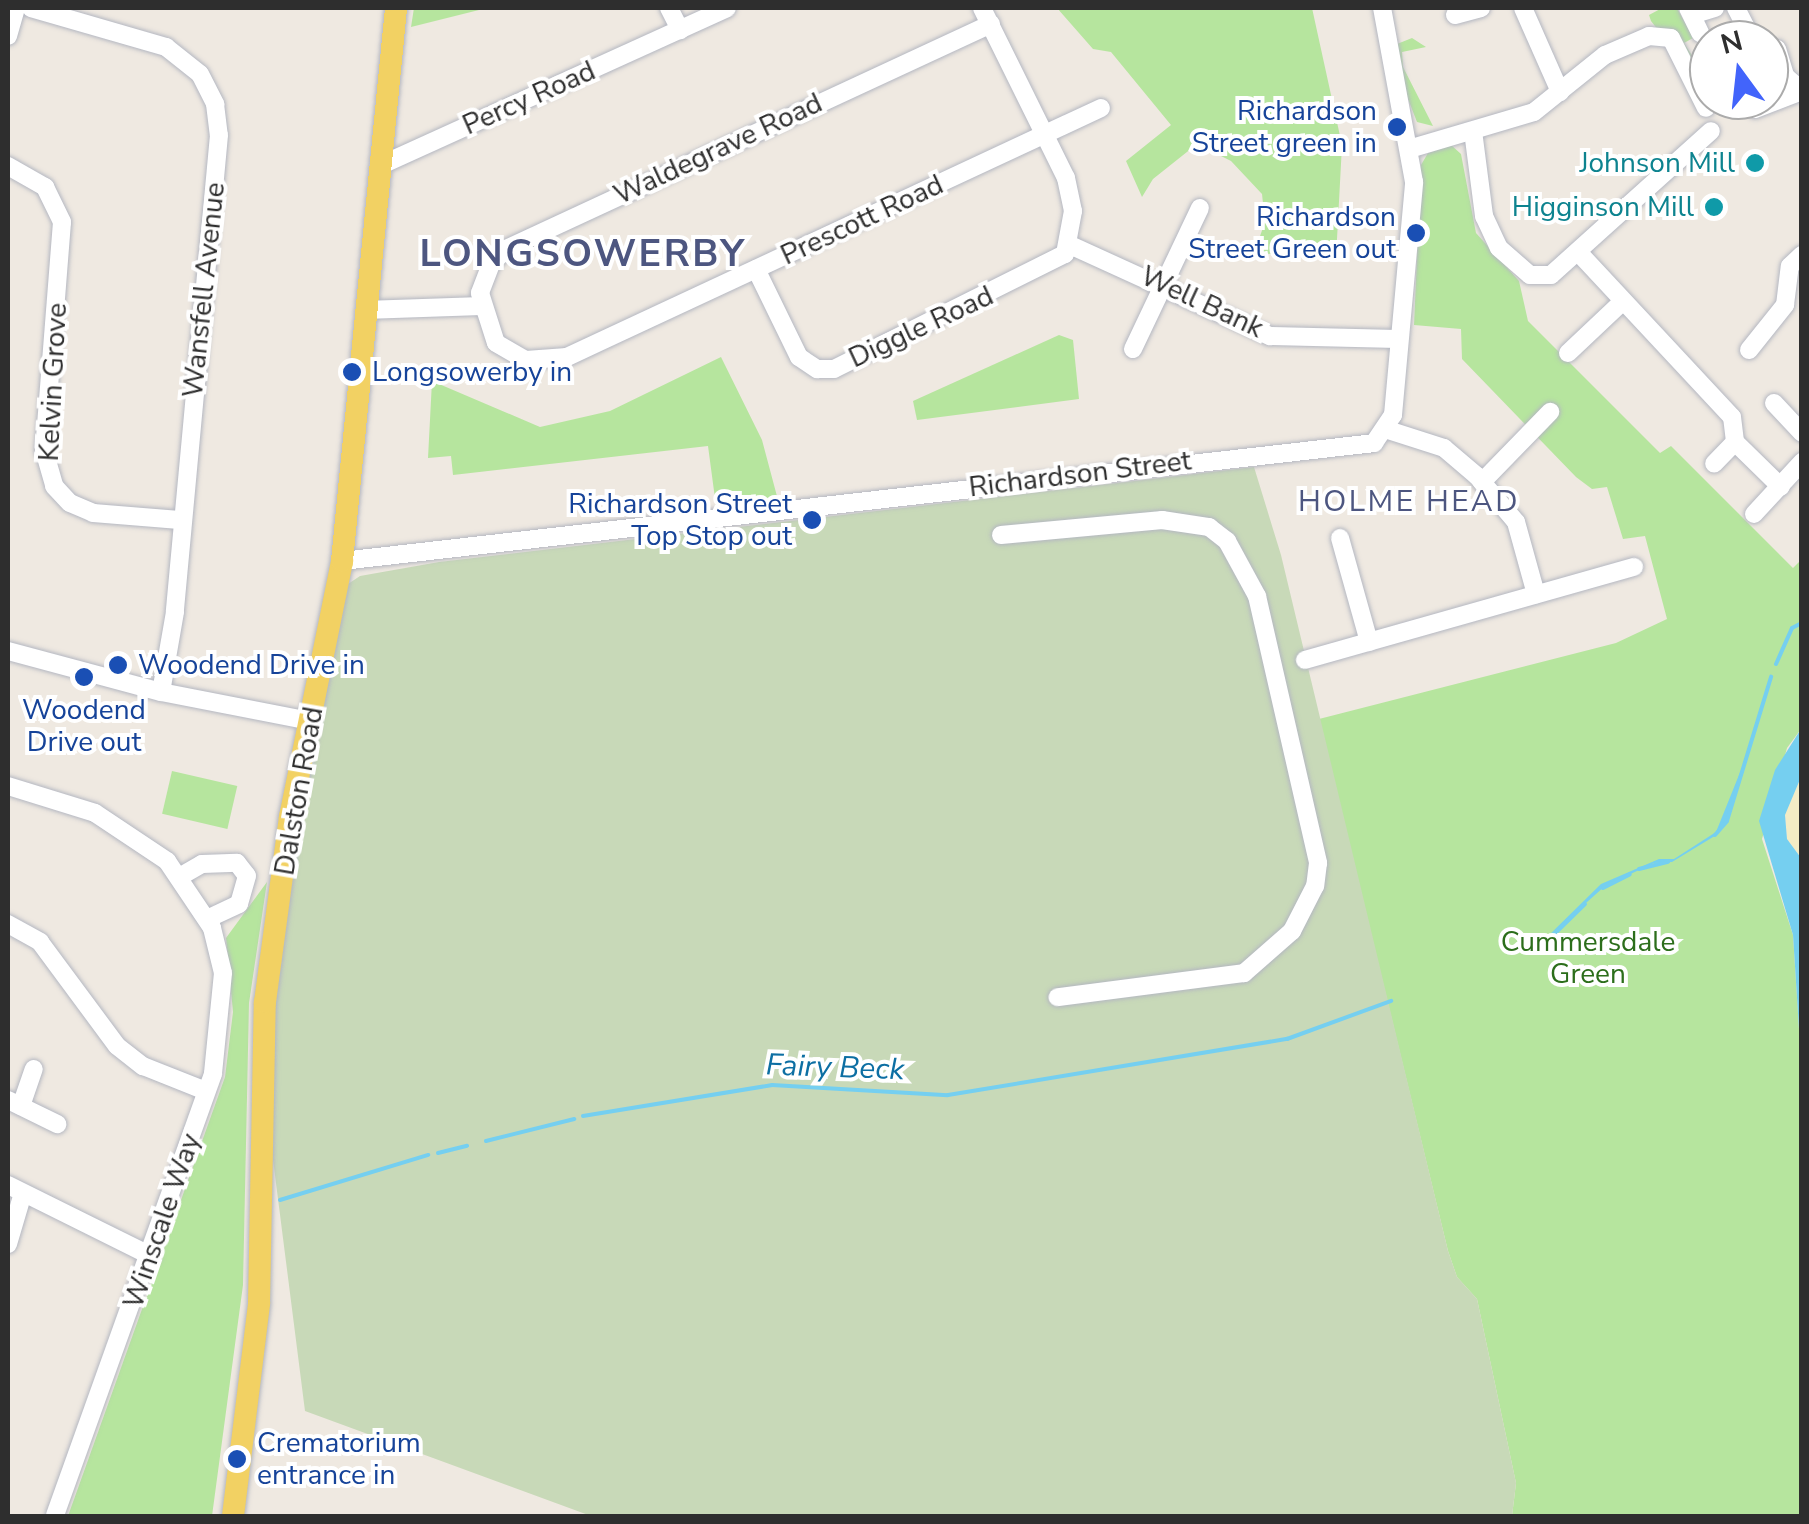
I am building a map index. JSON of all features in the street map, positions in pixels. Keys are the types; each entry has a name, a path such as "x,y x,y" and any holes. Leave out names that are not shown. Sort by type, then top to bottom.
{"main road":[{"name":"Dalston Road","path":"233,1516 258,1303 264,1002 310,721 342,561 396,8"}],"street":[{"path":"8,36 16,8"},
{"name":"Wansfell Avenue","path":"31,8 166,46 200,74 216,104 219,135 180,520 175,612 160,692"},
{"path":"669,8 680,30"},
{"name":"Percy Road","path":"378,166 727,8"},
{"path":"1382,8 1414,182 1388,430 1444,448 1482,482 1516,522 1536,594"},
{"path":"1454,14 1482,8"},
{"path":"1523,8 1560,92"},
{"path":"1693,19 1715,8"},
{"path":"986,16 1047,134 1071,199 1070,246"},
{"name":"Waldegrave Road","path":"480,306 486,272 515,243 986,16"},
{"path":"1408,150 1534,112 1605,55 1665,35 1689,78"},
{"name":"Prescott Road","path":"480,306 496,343 540,362 567,357 1101,108"},
{"path":"1473,131 1484,216 1500,248 1530,275 1551,275 1712,131"},
{"name":"Kelvin Grove","path":"8,166 45,187 62,222 44,450 54,486 70,503 93,514 180,520"},
{"path":"1133,349 1200,208"},
{"name":"Diggle Road","path":"756,269 799,357 818,369 834,368 1058,262 1070,246"},
{"name":"Well Bank","path":"1070,246 1163,284 1270,336 1399,339"},
{"path":"1578,253 1620,304 1732,418 1735,442 1781,487"},
{"path":"1749,350 1785,306 1790,266 1802,255"},
{"path":"1568,353 1620,304"},
{"path":"366,310 480,306"},
{"path":"1774,403 1802,433"},
{"path":"1482,482 1550,412"},
{"name":"Richardson Street","path":"342,561 1370,445 1388,430"},
{"path":"1714,464 1735,442"},
{"path":"1754,514 1802,462"},
{"path":"1001,535 1162,520 1209,526 1228,540 1258,596 1318,863 1315,886 1292,930 1244,973 1058,997"},
{"path":"1340,538 1369,642"},
{"path":"1305,660 1634,566"},
{"path":"8,650 160,692 310,721"},
{"name":"Winscale Way","path":"8,786 94,813 134,835 181,876 207,919 223,973 220,1030 206,1091 151,1256 55,1516"},
{"path":"181,876 202,864 237,863 247,876 238,904 207,919"},
{"path":"8,924 40,942 117,1046 143,1066 206,1091"},
{"path":"34,1070 14,1103 57,1124"},
{"path":"8,1244 15,1189 151,1256"}],"green space":[{"path":"414,8 487,8 411,27"},
{"path":"1057,8 1312,8 1342,145 1336,258 1254,253 1265,222 1262,194 1231,161 1197,144 1153,179 1142,197 1126,161 1171,125 1111,52 1093,49"},
{"path":"1662,8 1677,8 1689,30 1689,40 1684,43 1689,51 1689,69 1651,21 1649,15"},
{"path":"1412,38 1426,47 1402,52 1403,67 1433,126 1417,122 1401,81 1397,44"},
{"name":"Cummersdale Green","path":"1451,145 1461,154 1476,233 1519,281 1528,321 1660,453 1671,446 1793,568 1801,560 1801,729 1787,748 1762,839 1793,935 1801,1060 1801,1516 1512,1516 1516,1483 1477,1299 1457,1277 1448,1251 1319,719 1616,643 1667,619 1645,536 1623,539 1607,487 1592,489 1576,477 1462,359 1461,329 1414,325 1421,165 1428,153"},
{"path":"1059,335 1073,340 1079,399 917,420 913,401"},
{"path":"721,357 762,440 778,500 716,506 708,446 453,475 451,456 428,458 432,381 540,427 610,411"},
{"path":"1254,467 1281,555 1448,1251 1457,1277 1477,1299 1516,1483 1512,1516 591,1516 305,1411 263,1081 265,1002 345,586 360,576 439,562"},
{"path":"172,771 237,786 227,829 162,814"},
{"path":"267,882 249,1003 243,1285 212,1516 68,1516 225,1077 233,1012 226,938"}],"sand":[{"path":"1801,777 1801,858 1787,839 1785,814"}],"water":[{"path":"1801,729 1801,777 1785,815 1787,839 1801,858 1801,1060 1793,935 1759,821 1775,770"},
{"path":"1743,765 1727,821 1718,834 1672,862 1654,863 1605,886 1540,944 1601,884 1659,859 1674,859 1716,832"}],"waterway":[{"name":"Fairy Beck","path":"1776,664 1792,628 1802,623"},
{"name":"Fairy Beck","path":"1715,835 1727,821 1771,677"},
{"name":"Fairy Beck","path":"1639,869 1668,862"},
{"name":"Fairy Beck","path":"1603,888 1630,874"},
{"name":"Fairy Beck","path":"1542,946 1585,904"},
{"name":"Fairy Beck","path":"583,1116 772,1085 948,1095 1287,1039 1391,1001"},
{"name":"Fairy Beck","path":"486,1141 574,1119"},
{"name":"Fairy Beck","path":"438,1153 467,1146"},
{"name":"Fairy Beck","path":"280,1200 428,1155"}],"place":[{"name":"Richardson Street green in","path":"1397,127"},
{"name":"Johnson Mill","path":"1755,163"},
{"name":"Higginson Mill","path":"1714,207"},
{"name":"Richardson Street Green out","path":"1416,233"},
{"name":"Longsowerby in","path":"352,372"},
{"name":"Richardson Street Top Stop out","path":"812,520"},
{"name":"Woodend Drive in","path":"118,665"},
{"name":"Woodend Drive out","path":"84,677"},
{"name":"Crematorium entrance in","path":"237,1459"}],"district":[{"name":"LONGSOWERBY","path":"583,254"},
{"name":"HOLME HEAD","path":"1409,502"}]}
